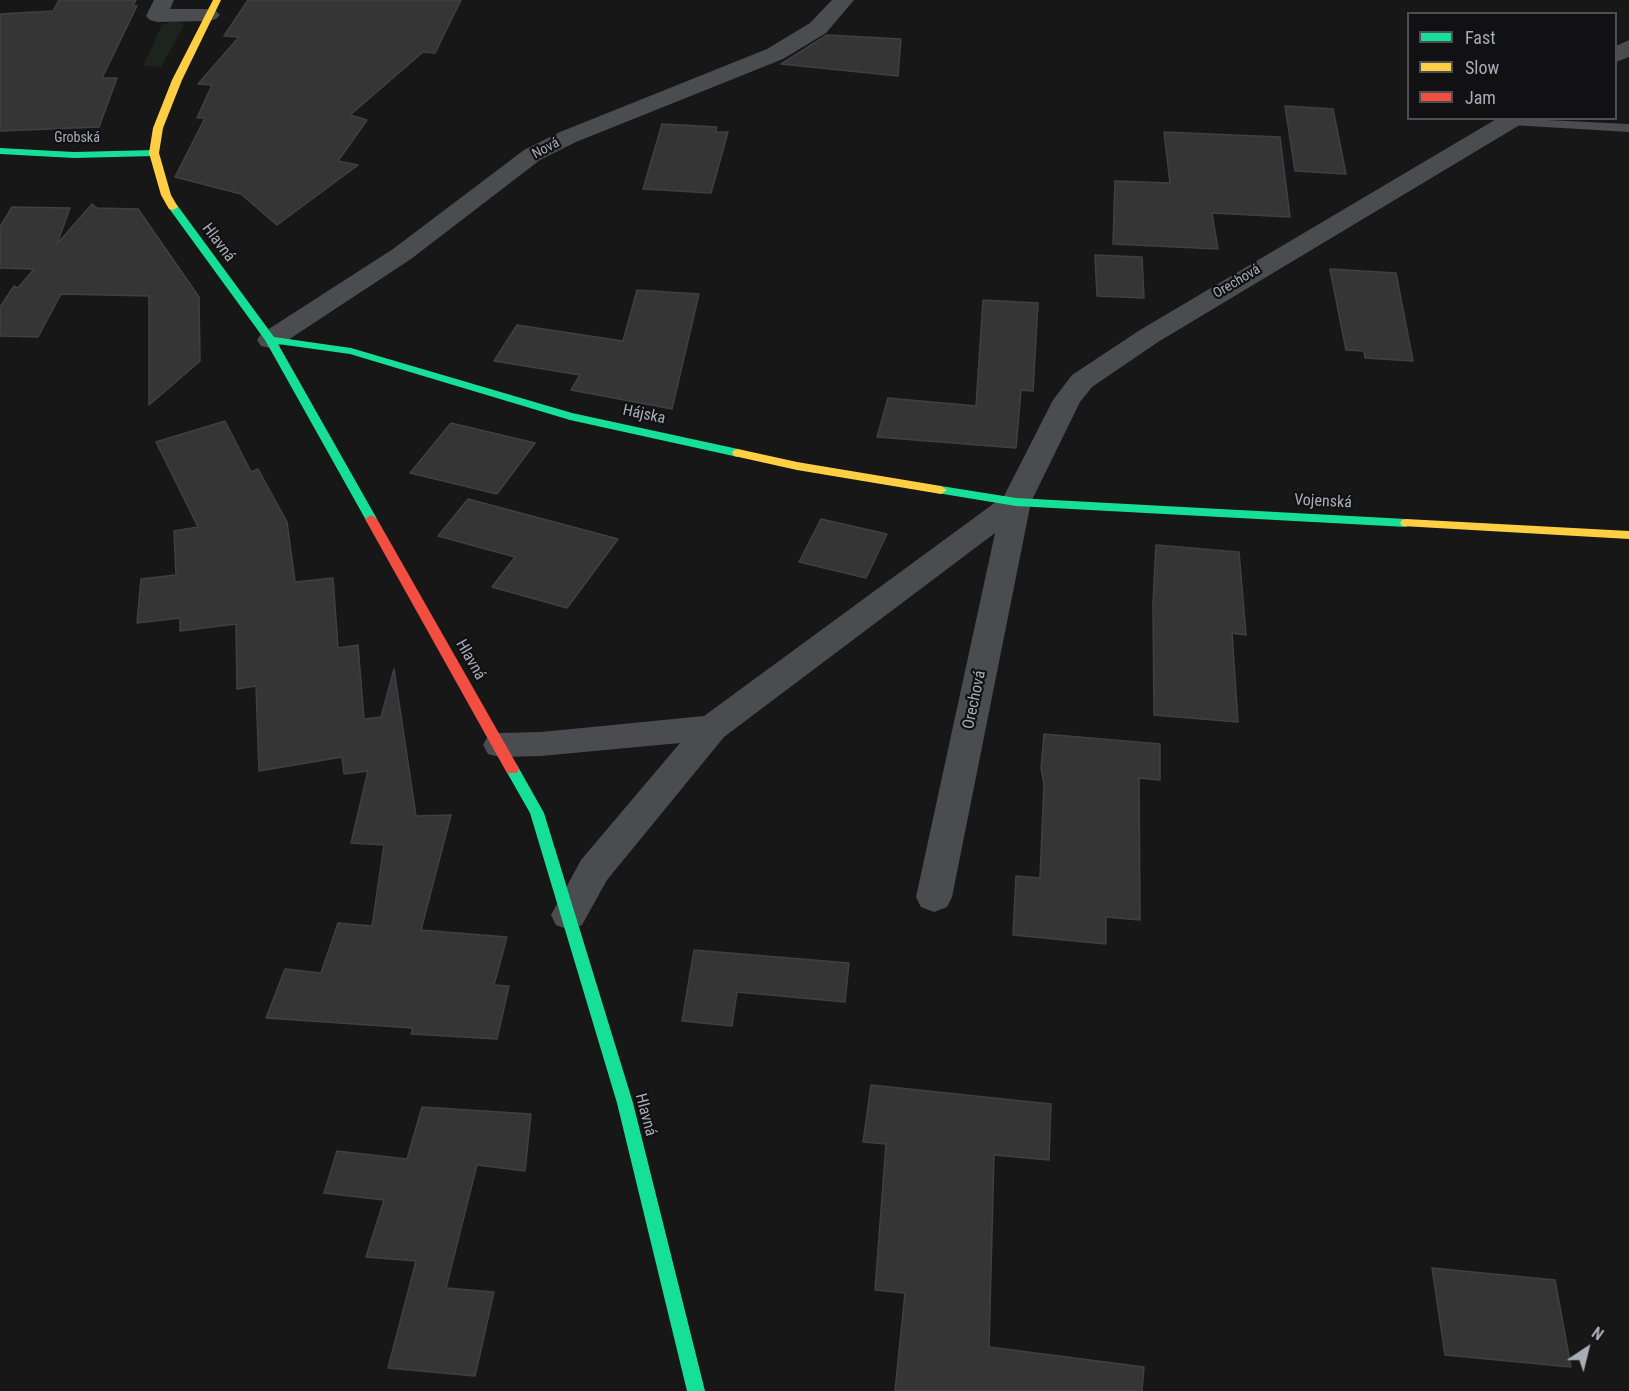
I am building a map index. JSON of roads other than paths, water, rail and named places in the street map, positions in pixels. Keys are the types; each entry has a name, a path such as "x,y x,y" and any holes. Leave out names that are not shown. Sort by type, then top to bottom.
{"main road":[{"name":"Hlavná","path":"213,7 164,110 154,153 166,195 186,228 270,340 537,813 625,1103 696,1391"},
{"name":"Grobská","path":"0,151 48,154 154,153"},
{"name":"Hájska","path":"270,340 351,351 570,416 797,466 1016,502"},
{"name":"Vojenská","path":"1016,502 1629,535"}],"street":[{"path":"164,0 157,16 213,7"},
{"name":"Nová","path":"270,340 402,254 532,154 568,137 775,54 818,28 843,0"},
{"name":"Orechová","path":"934,897 1016,502 1067,400 1082,381 1149,336 1321,231 1513,120"},
{"name":"Orechová","path":"569,915 594,870 712,728 1016,502"},
{"path":"500,745 541,744 712,728"}],"lane":[{"path":"1513,120 1629,128"}]}
